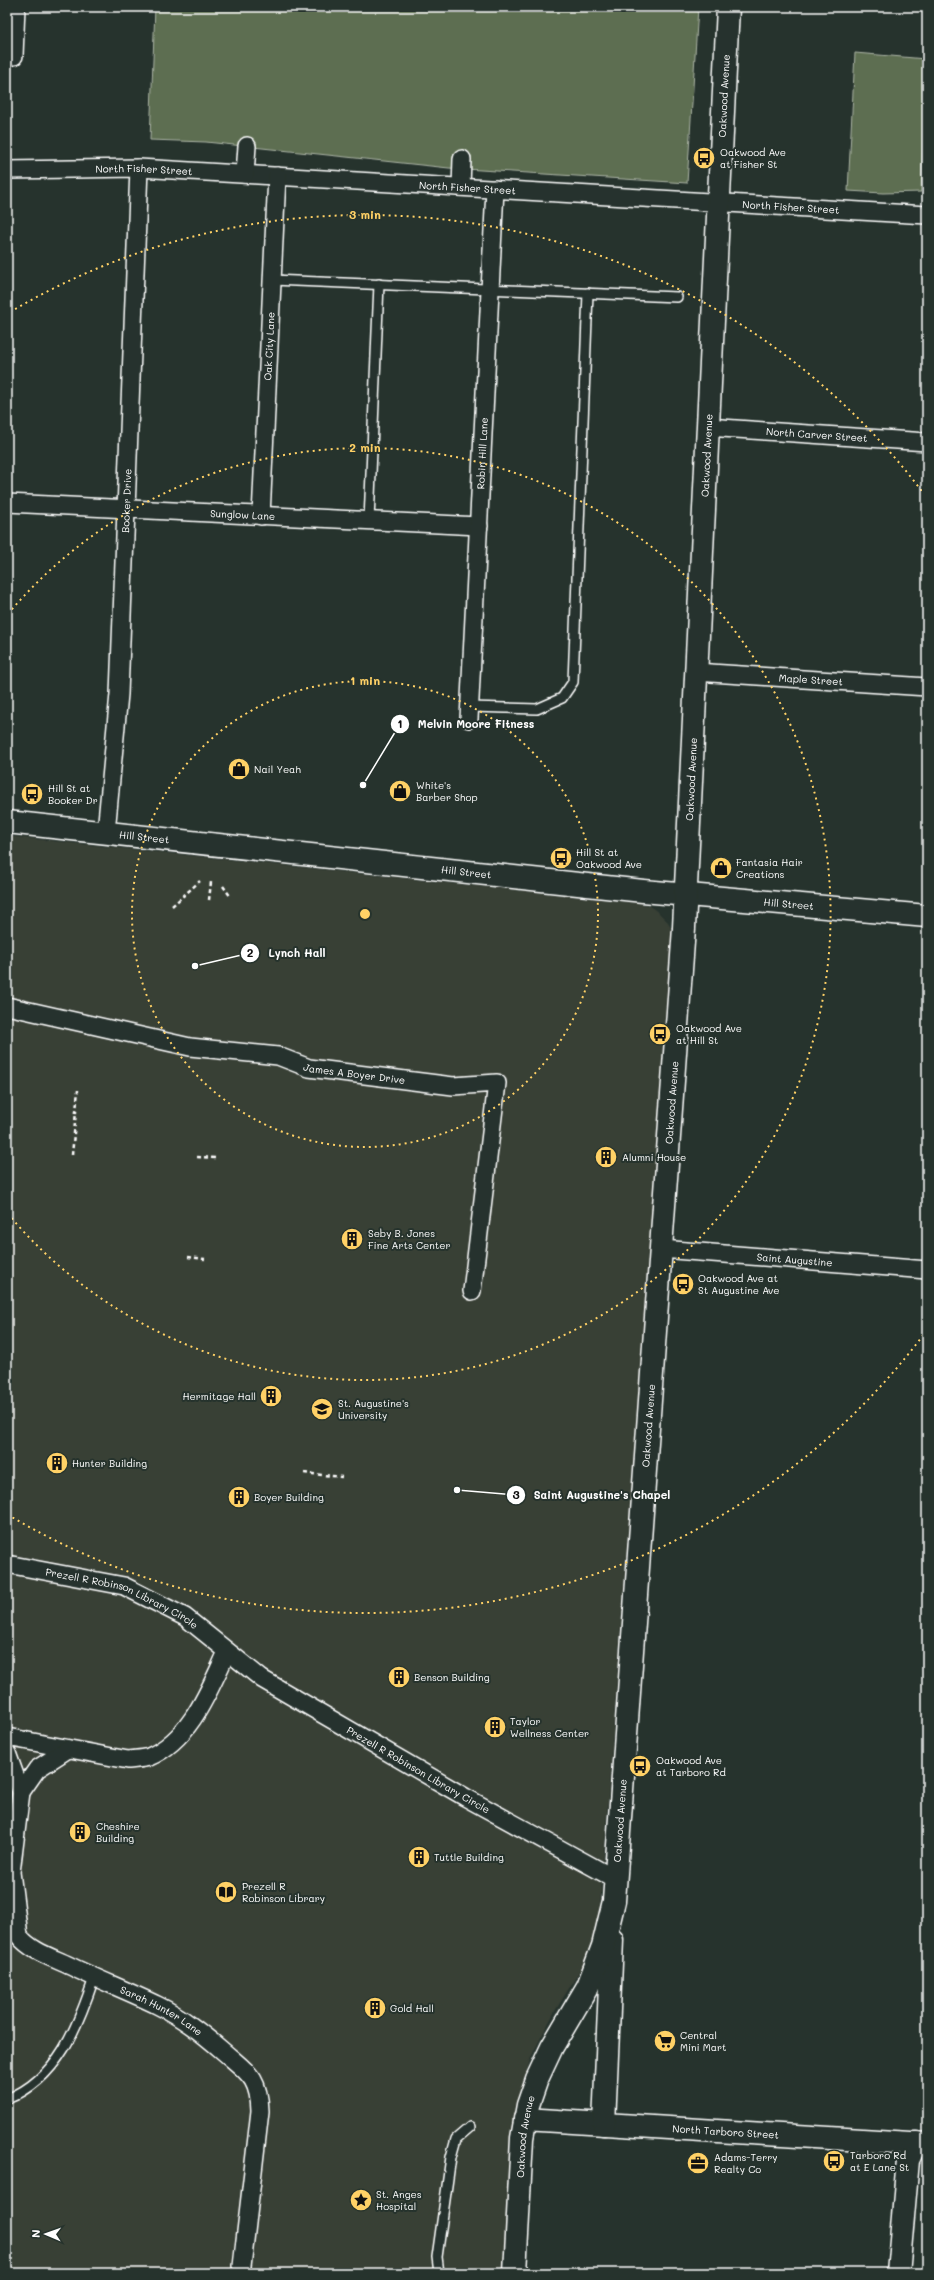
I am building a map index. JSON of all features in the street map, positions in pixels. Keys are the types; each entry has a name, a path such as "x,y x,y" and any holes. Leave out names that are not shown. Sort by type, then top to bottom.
{"street":[{"path":"7,56 14,56 16,7"},
{"name":"Oakwood Avenue","path":"515,2273 525,2118 540,2073 552,2047 588,1986 603,1946 614,1901 686,895 695,672 728,7"},
{"path":"245,174 246,146"},
{"path":"461,187 462,159"},
{"name":"North Fisher Street","path":"7,170 139,168 927,215"},
{"name":"Booker Drive","path":"106,832 119,694 128,508 139,168"},
{"name":"Oak City Lane","path":"261,516 276,176"},
{"name":"Robin Hill Lane","path":"470,713 495,189"},
{"name":"North Carver Street","path":"707,427 927,442"},
{"name":"Sunglow Lane","path":"7,503 479,526"},
{"name":"Maple Street","path":"695,672 927,687"},
{"name":"Hill Street","path":"7,822 686,895 927,916"},
{"name":"James A Boyer Drive","path":"7,1006 190,1047 278,1056 309,1068 453,1086 497,1082 472,1291"},
{"name":"Saint Augustine","path":"661,1249 927,1270"},
{"name":"Prezell R Robinson Library Circle","path":"7,1564 124,1586 185,1617 262,1679 318,1713 615,1879"},
{"path":"7,1737 128,1760 148,1758 177,1739 209,1692 227,1652"},
{"path":"20,1792 37,1769 51,1758 68,1749"},
{"name":"Sarah Hunter Lane","path":"7,1753 20,1792 11,1872 19,1936 25,1943 37,1950 94,1978 159,2006 198,2029 252,2076 260,2091 260,2111 242,2266"},
{"path":"604,2124 614,1901"},
{"name":"North Tarboro Street","path":"525,2118 604,2124 923,2141"},
{"path":"898,2273 908,2160 923,2141"}],"lane":[{"path":"272,280 677,297"},
{"path":"369,521 380,284"},
{"path":"470,713 537,709 562,698 572,682 588,293"},
{"path":"7,2099 16,2095 50,2070 70,2040 94,1978"},
{"path":"439,2273 437,2257 450,2156 456,2139 470,2127"}],"path":[{"path":"172,906 200,881"},
{"path":"209,900 211,882"},
{"path":"223,886 231,898"},
{"path":"72,1155 78,1090"},
{"path":"197,1157 217,1158"},
{"path":"188,1257 205,1259"},
{"path":"304,1473 342,1477"}],"shaded area":[{"name":"St. Augustine's University","path":"7,836 637,903 648,905 658,912 668,922 673,933 599,1921 584,1964 555,2011 530,2060 521,2091 516,2111 504,2273 7,2273"}],"green space":[{"path":"155,7 698,7 687,183 449,168 206,142 150,140"},
{"path":"855,53 926,59 921,192 883,193 848,191"}],"place":[{"name":"Oakwood Ave at Fisher St","path":"704,158"},
{"name":"Nail Yeah","path":"239,769"},
{"name":"Melvin Moore Fitness","path":"363,785"},
{"name":"White's Barber Shop","path":"400,791"},
{"name":"Hill St at Booker Dr","path":"32,794"},
{"name":"Hill St at Oakwood Ave","path":"561,858"},
{"name":"Fantasia Hair Creations","path":"721,868"},
{"name":"Lynch Hall","path":"195,966"},
{"name":"Oakwood Ave at Hill St","path":"660,1034"},
{"name":"Alumni House","path":"606,1157"},
{"name":"Seby B. Jones Fine Arts Center","path":"352,1239"},
{"name":"Oakwood Ave at St Augustine Ave","path":"683,1284"},
{"name":"Hermitage Hall","path":"271,1396"},
{"name":"St. Augustine's University","path":"322,1409"},
{"name":"Hunter Building","path":"57,1463"},
{"name":"Saint Augustine's Chapel","path":"457,1490"},
{"name":"Boyer Building","path":"239,1497"},
{"name":"Benson Building","path":"399,1677"},
{"name":"Taylor Wellness Center","path":"495,1727"},
{"name":"Oakwood Ave at Tarboro Rd","path":"640,1766"},
{"name":"Cheshire Building","path":"80,1832"},
{"name":"Tuttle Building","path":"419,1857"},
{"name":"Prezell R Robinson Library","path":"226,1892"},
{"name":"Gold Hall","path":"375,2008"},
{"name":"Central Mini Mart","path":"665,2041"},
{"name":"Tarboro Rd at E Lane St","path":"834,2161"},
{"name":"Adams-Terry Realty Co","path":"698,2163"},
{"name":"St. Anges Hospital","path":"361,2200"}]}
